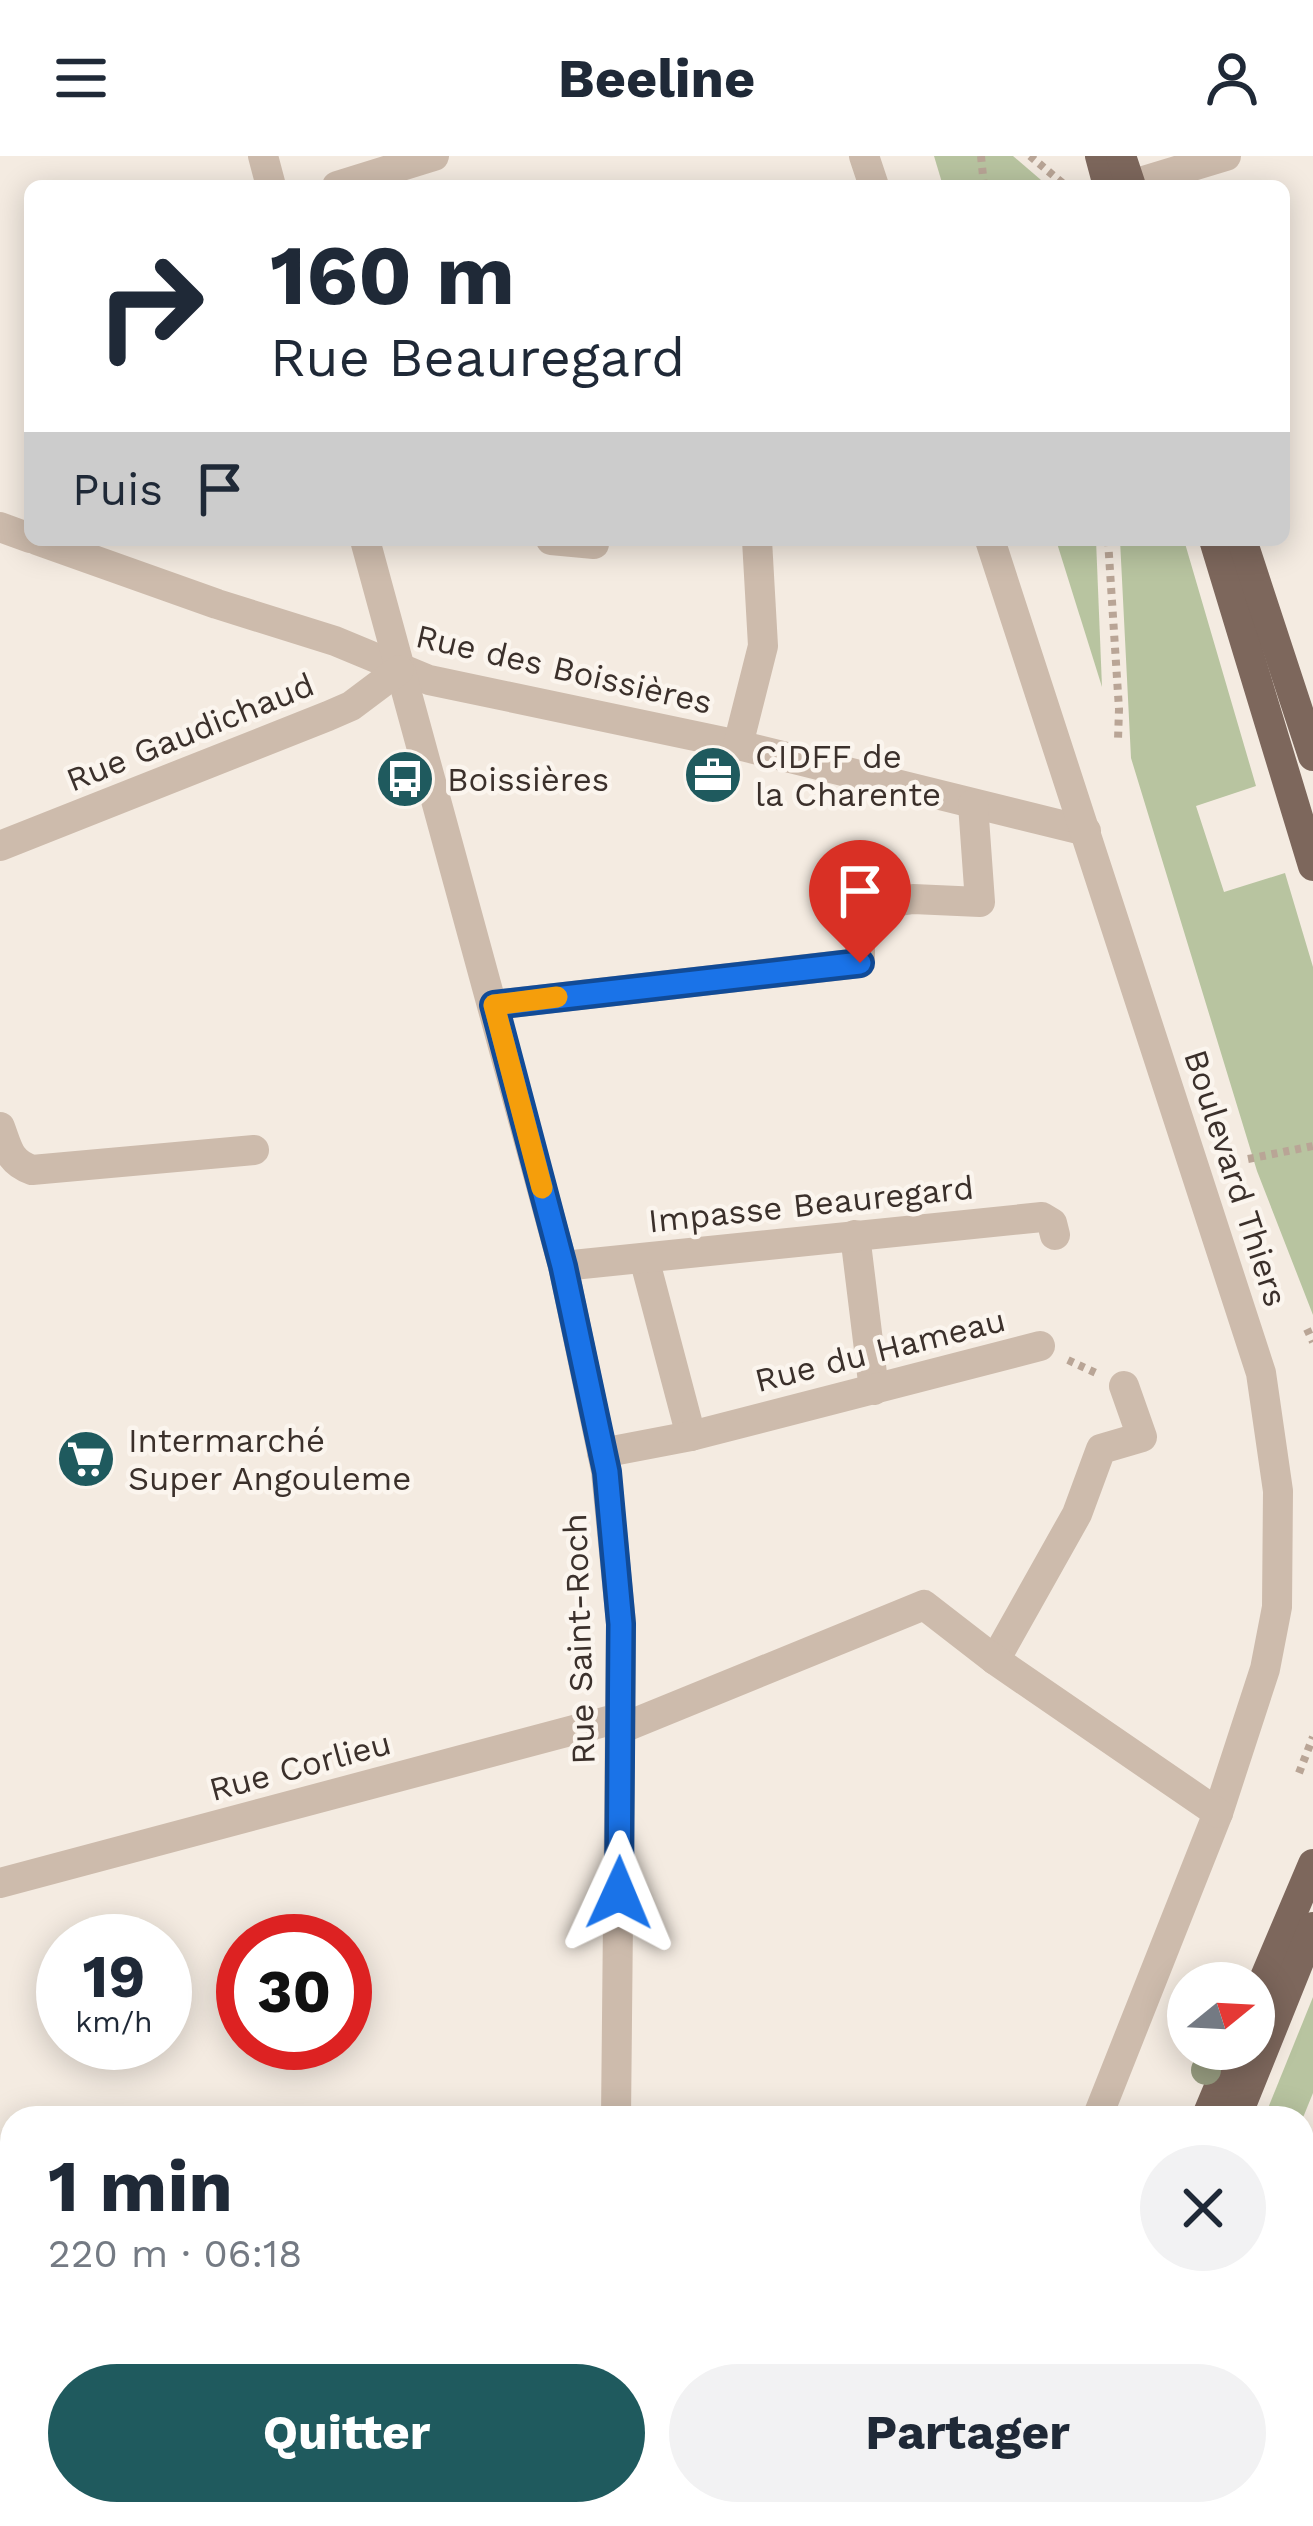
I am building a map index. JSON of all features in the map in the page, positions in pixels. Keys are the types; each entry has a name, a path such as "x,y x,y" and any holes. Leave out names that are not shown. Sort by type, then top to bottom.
{"main road":[{"path":"1216,546 1313,866"},
{"path":"1244,546 1313,756"},
{"path":"1271,1962 1313,1864"},
{"path":"1241,2106 1313,1928"},
{"path":"1211,2106 1226,2070"}],"street":[{"path":"356,180 434,156"},
{"path":"1150,180 1226,156"},
{"name":"Rue des Boissières","path":"53,546 335,641 429,680 738,745 1086,831"},
{"name":"Rue Saint-Roch","path":"367,546 563,1266 614,1522 621,1624 616,2106"},
{"path":"738,745 764,646 757,546"},
{"name":"Boulevard Thiers","path":"992,546 1262,1373 1278,1490 1277,1607 1265,1669 1218,1814 1098,2106"},
{"name":"Rue Gaudichaud","path":"0,846 340,711 399,670"},
{"path":"494,1005 860,963 860,907 913,899 980,902 973,804"},
{"path":"0,1127 18,1165 32,1169 254,1150"},
{"name":"Impasse Beauregard","path":"563,1266 1042,1217 1052,1223 1054,1235"},
{"path":"855,1235 874,1390"},
{"path":"644,1258 691,1436"},
{"name":"Rue du Hameau","path":"602,1453 691,1436 1040,1346"},
{"path":"1124,1386 1142,1437 1101,1449 1077,1514 994,1660 1218,1814"},
{"name":"Rue Corlieu","path":"0,1883 620,1723 925,1605 994,1660"}],"path":[{"path":"1030,156 1059,180"},
{"path":"1108,546 1118,740"},
{"path":"1247,1160 1313,1146"},
{"path":"1307,1329 1313,1342"},
{"name":"Rue du Hameau","path":"1040,1346 1124,1386"},
{"path":"1299,1773 1313,1737"}],"green space":[{"path":"934,156 1013,156 1041,180 941,180"},
{"path":"1058,546 1096,546 1102,687"},
{"path":"1120,546 1186,546 1256,786 1196,806 1224,892 1285,873 1313,967 1313,1315 1257,1171 1131,758"},
{"path":"1313,1997 1313,2093 1308,2106 1269,2106"}],"slow traffic":[{"path":"542,1188 494,1005 557,997"}],"place":[{"name":"CIDFF de la Charente","path":"713,775"},
{"name":"Boissières","path":"405,779"},
{"name":"Intermarché Super Angouleme","path":"86,1459"}],"route":[{"path":"619,1893 621,1624 607,1472 563,1266 494,1005 860,963"}]}
